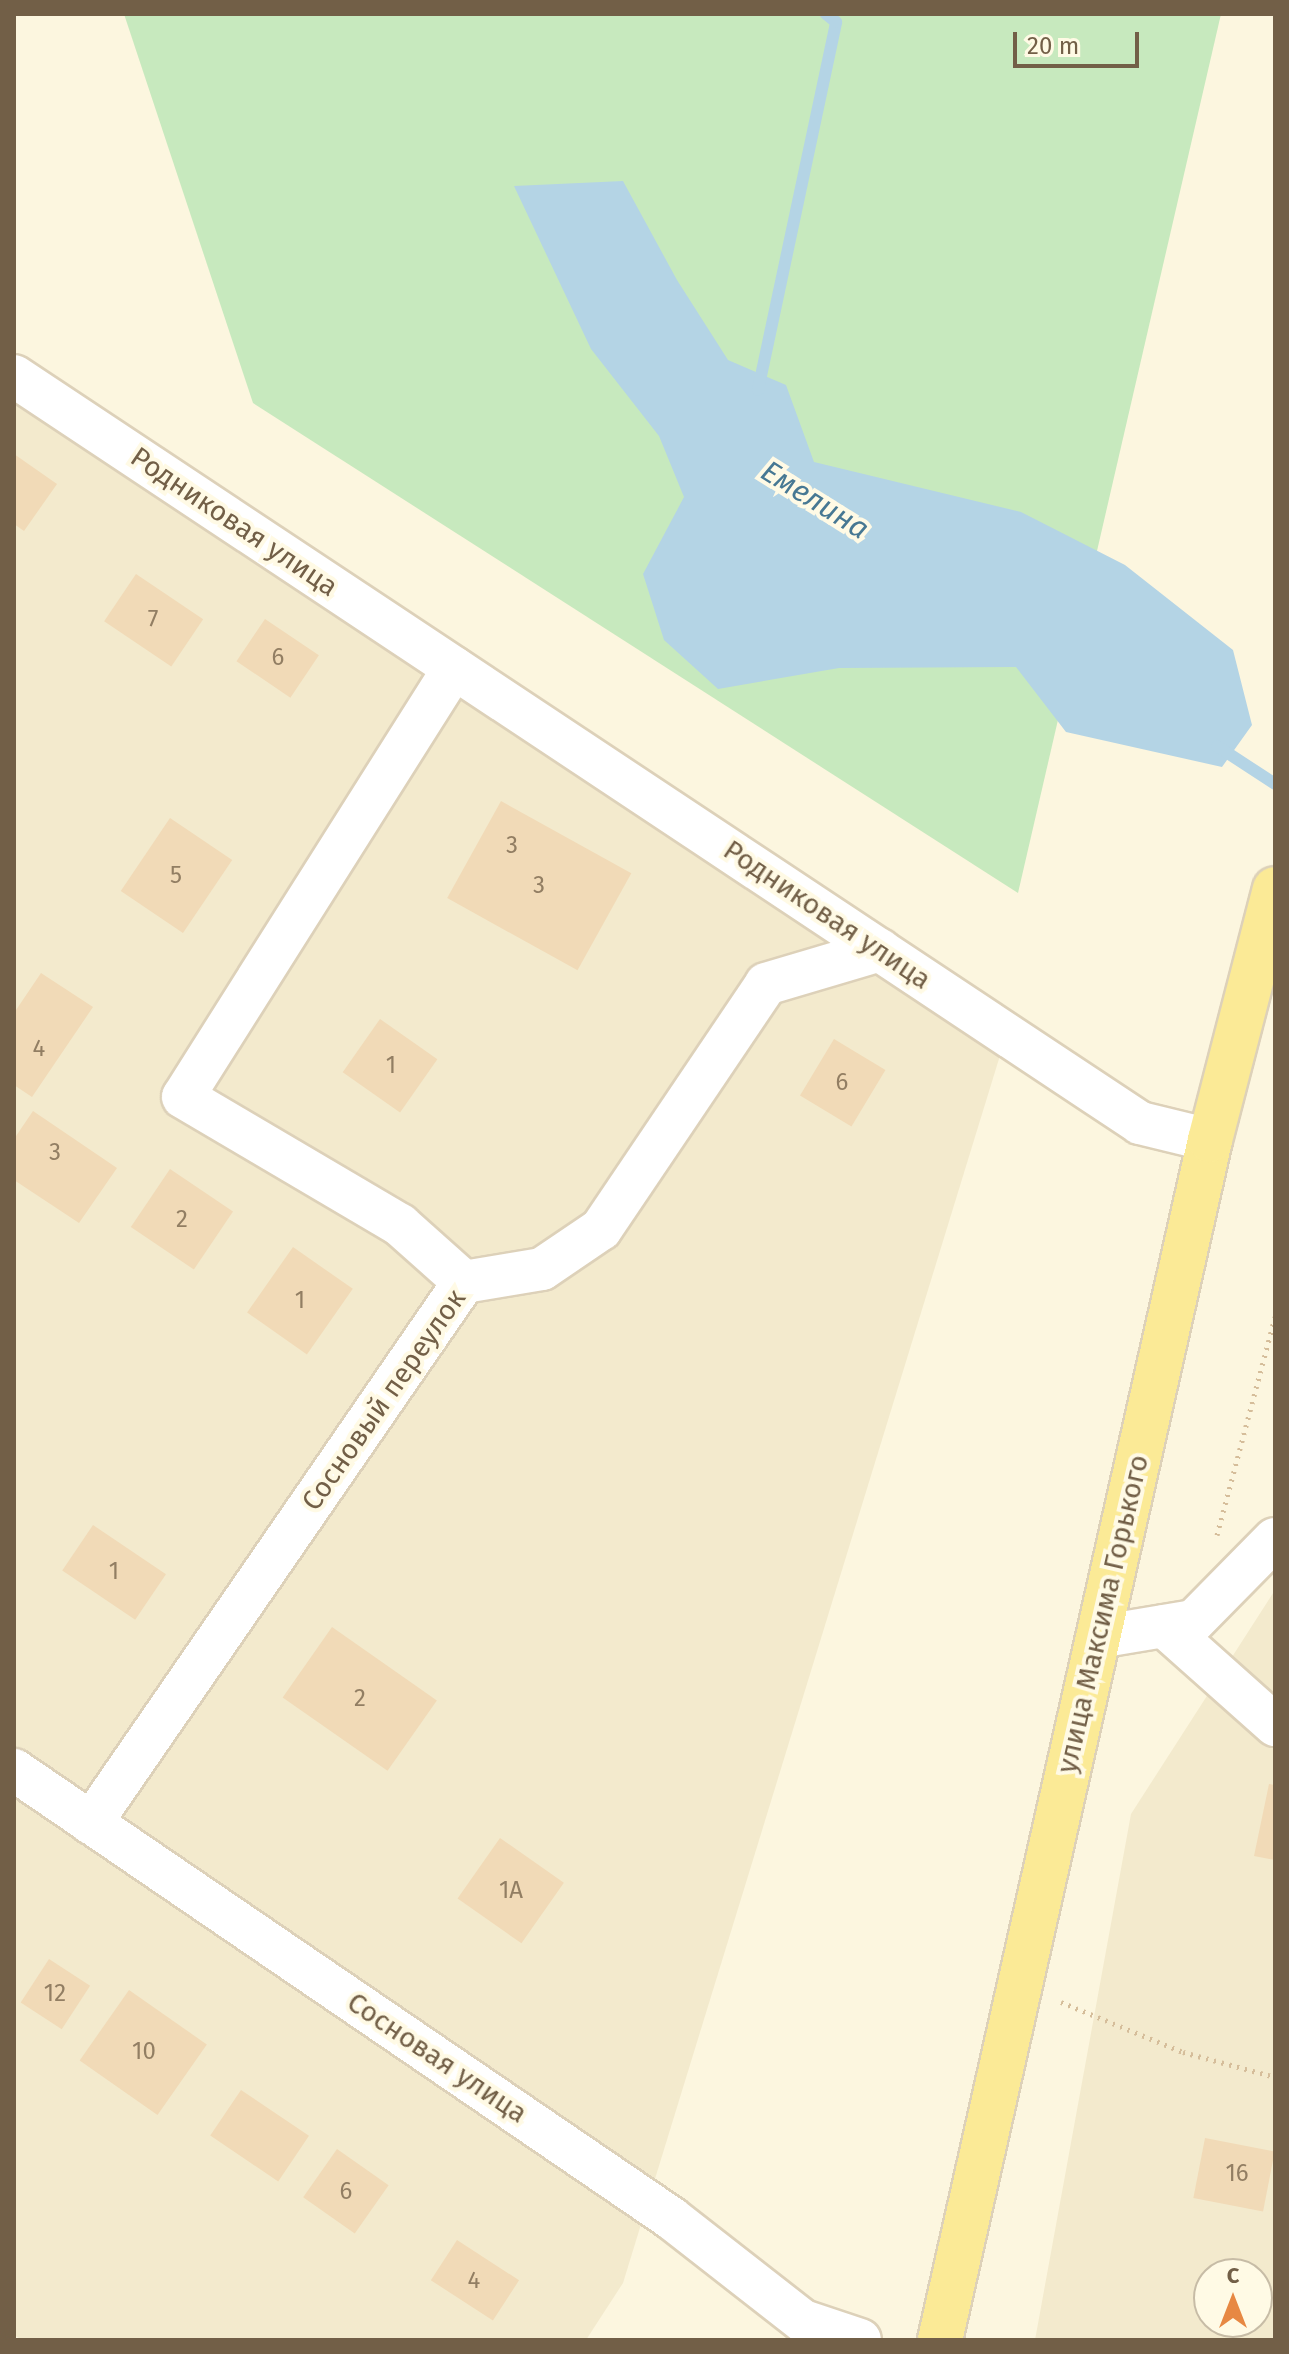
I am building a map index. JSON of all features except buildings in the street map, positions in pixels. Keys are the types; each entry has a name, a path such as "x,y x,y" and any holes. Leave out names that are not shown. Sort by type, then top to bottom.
{"main road":[{"name":"улица Максима Горького","path":"940,2340 1210,1140 1275,889"}],"street":[{"name":"Родниковая улица","path":"14,376 1140,1123 1210,1140"},
{"path":"454,668 183,1097 400,1225 464,1282"},
{"name":"Сосновый переулок","path":"91,1823 464,1282 542,1269 601,1229 766,984 880,950"},
{"path":"1098,1637 1194,1621 1275,1539"},
{"path":"1164,1626 1275,1725"},
{"name":"Сосновая улица","path":"14,1770 671,2218 799,2331 860,2340"}],"path":[{"path":"1214,1545 1275,1317"},
{"path":"1019,1985 1183,2052 1275,2077"}],"shaded area":[{"path":"14,385 1002,1049 623,2283 586,2340 22,2340 14,2335"},
{"path":"1275,1590 1275,2340 1035,2340 1131,1814"}],"green space":[{"path":"124,14 1221,14 1018,893 253,403"}],"water":[{"path":"623,181 677,280 728,360 786,385 814,462 1021,512 1125,565 1233,650 1252,725 1222,767 1066,732 1016,667 839,668 718,689 664,640 643,574 684,497 659,436 591,349 514,186"}],"waterway":[{"name":"Емелина","path":"758,390 836,22 826,14"},
{"name":"Емелина","path":"1217,746 1275,784"}]}
